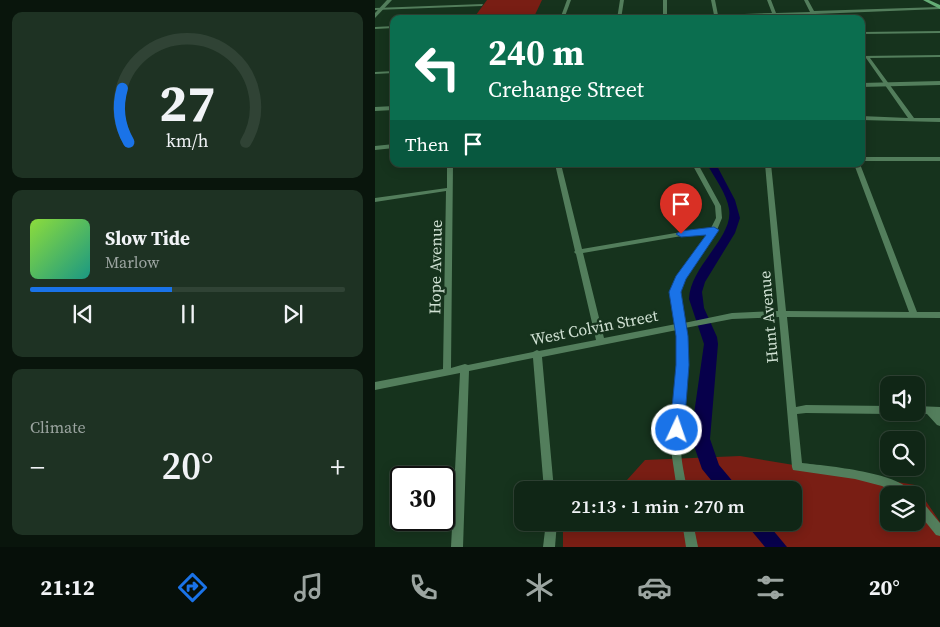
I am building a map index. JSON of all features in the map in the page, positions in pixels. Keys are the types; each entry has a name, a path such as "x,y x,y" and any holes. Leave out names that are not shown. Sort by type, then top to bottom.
{"main road":[{"path":"925,0 940,8"}],"street":[{"path":"375,16 390,0"},
{"path":"563,15 569,0"},
{"path":"620,15 622,0"},
{"path":"665,0 665,15"},
{"path":"713,0 717,15"},
{"path":"769,0 774,14"},
{"path":"806,0 810,13"},
{"path":"375,9 482,5"},
{"path":"759,15 940,8"},
{"path":"375,28 390,27"},
{"path":"865,33 940,32"},
{"path":"865,57 940,56"},
{"path":"865,58 887,84 912,119"},
{"path":"375,73 390,72"},
{"path":"865,85 940,83"},
{"path":"375,109 390,108"},
{"path":"865,118 940,120"},
{"path":"375,148 390,146"},
{"path":"865,159 940,160"},
{"name":"Hope Avenue","path":"447,371 450,167"},
{"path":"559,167 600,340"},
{"path":"681,481 676,450 682,365 681,326 676,302 677,287 714,230 719,218 718,206 697,167"},
{"name":"Hunt Avenue","path":"768,167 797,467 865,477 892,486"},
{"path":"858,167 914,315"},
{"path":"375,200 450,189"},
{"path":"578,252 714,230"},
{"name":"West Colvin Street","path":"375,386 600,340 732,316 783,314 940,315"},
{"path":"537,353 548,481"},
{"path":"457,547 465,367"},
{"path":"792,411 806,409 880,410"},
{"path":"935,411 940,422"},
{"path":"925,513 940,531"},
{"path":"549,547 551,531"},
{"path":"689,531 692,547"}],"shaded area":[{"path":"487,0 542,0 535,15 476,15"},
{"path":"709,167 718,167 735,200 740,218 735,233 705,282 702,292 704,308 717,337 718,344 710,439 719,465 732,481 712,481 702,469 693,443 692,428 704,344 689,299 696,275 719,241 729,220 726,197"},
{"path":"740,456 915,485 880,486 880,531 925,531 925,500 940,522 940,547 563,547 563,531 802,531 802,481 626,481 645,460"},
{"path":"752,531 774,531 787,547 765,547"}],"route":[{"path":"677,430 682,365 682,336 675,292 680,279 714,230 681,234"}]}
